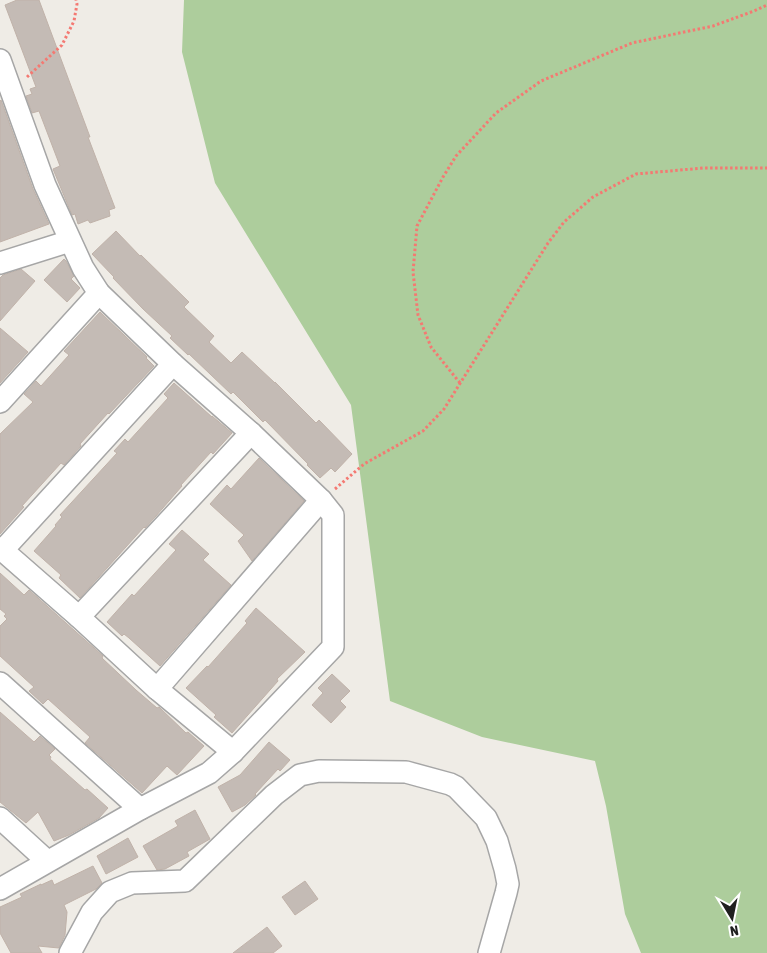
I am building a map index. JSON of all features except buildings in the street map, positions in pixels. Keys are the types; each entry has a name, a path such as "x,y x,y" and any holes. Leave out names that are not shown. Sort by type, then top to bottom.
{"street":[{"path":"0,60 45,185 70,241 100,294 321,500 333,515 333,647 233,752 209,773 140,809 0,889"},
{"path":"0,264 70,241"},
{"path":"0,402 100,294"},
{"path":"173,364 1,549 79,617 156,689 233,752"},
{"path":"79,617 250,433"},
{"path":"156,689 321,500"},
{"path":"0,683 140,809"},
{"path":"70,953 92,912 110,892 132,883 185,881 274,795 300,775 319,771 406,772 450,784 456,787 486,818 497,841 508,884 489,953"},
{"path":"0,818 47,861"}],"path":[{"path":"12,90 62,46 74,21 76,0"},
{"path":"460,383 431,347 418,316 413,272 418,226 456,156 496,113 542,81 632,43 713,26 767,5"},
{"path":"321,500 364,464 423,431 444,409 548,243 564,222 593,197 636,174 703,168 767,168"}],"green space":[{"path":"184,0 767,0 767,953 641,953 625,914 606,806 595,761 482,737 390,701 351,405 215,183 182,52"}]}
